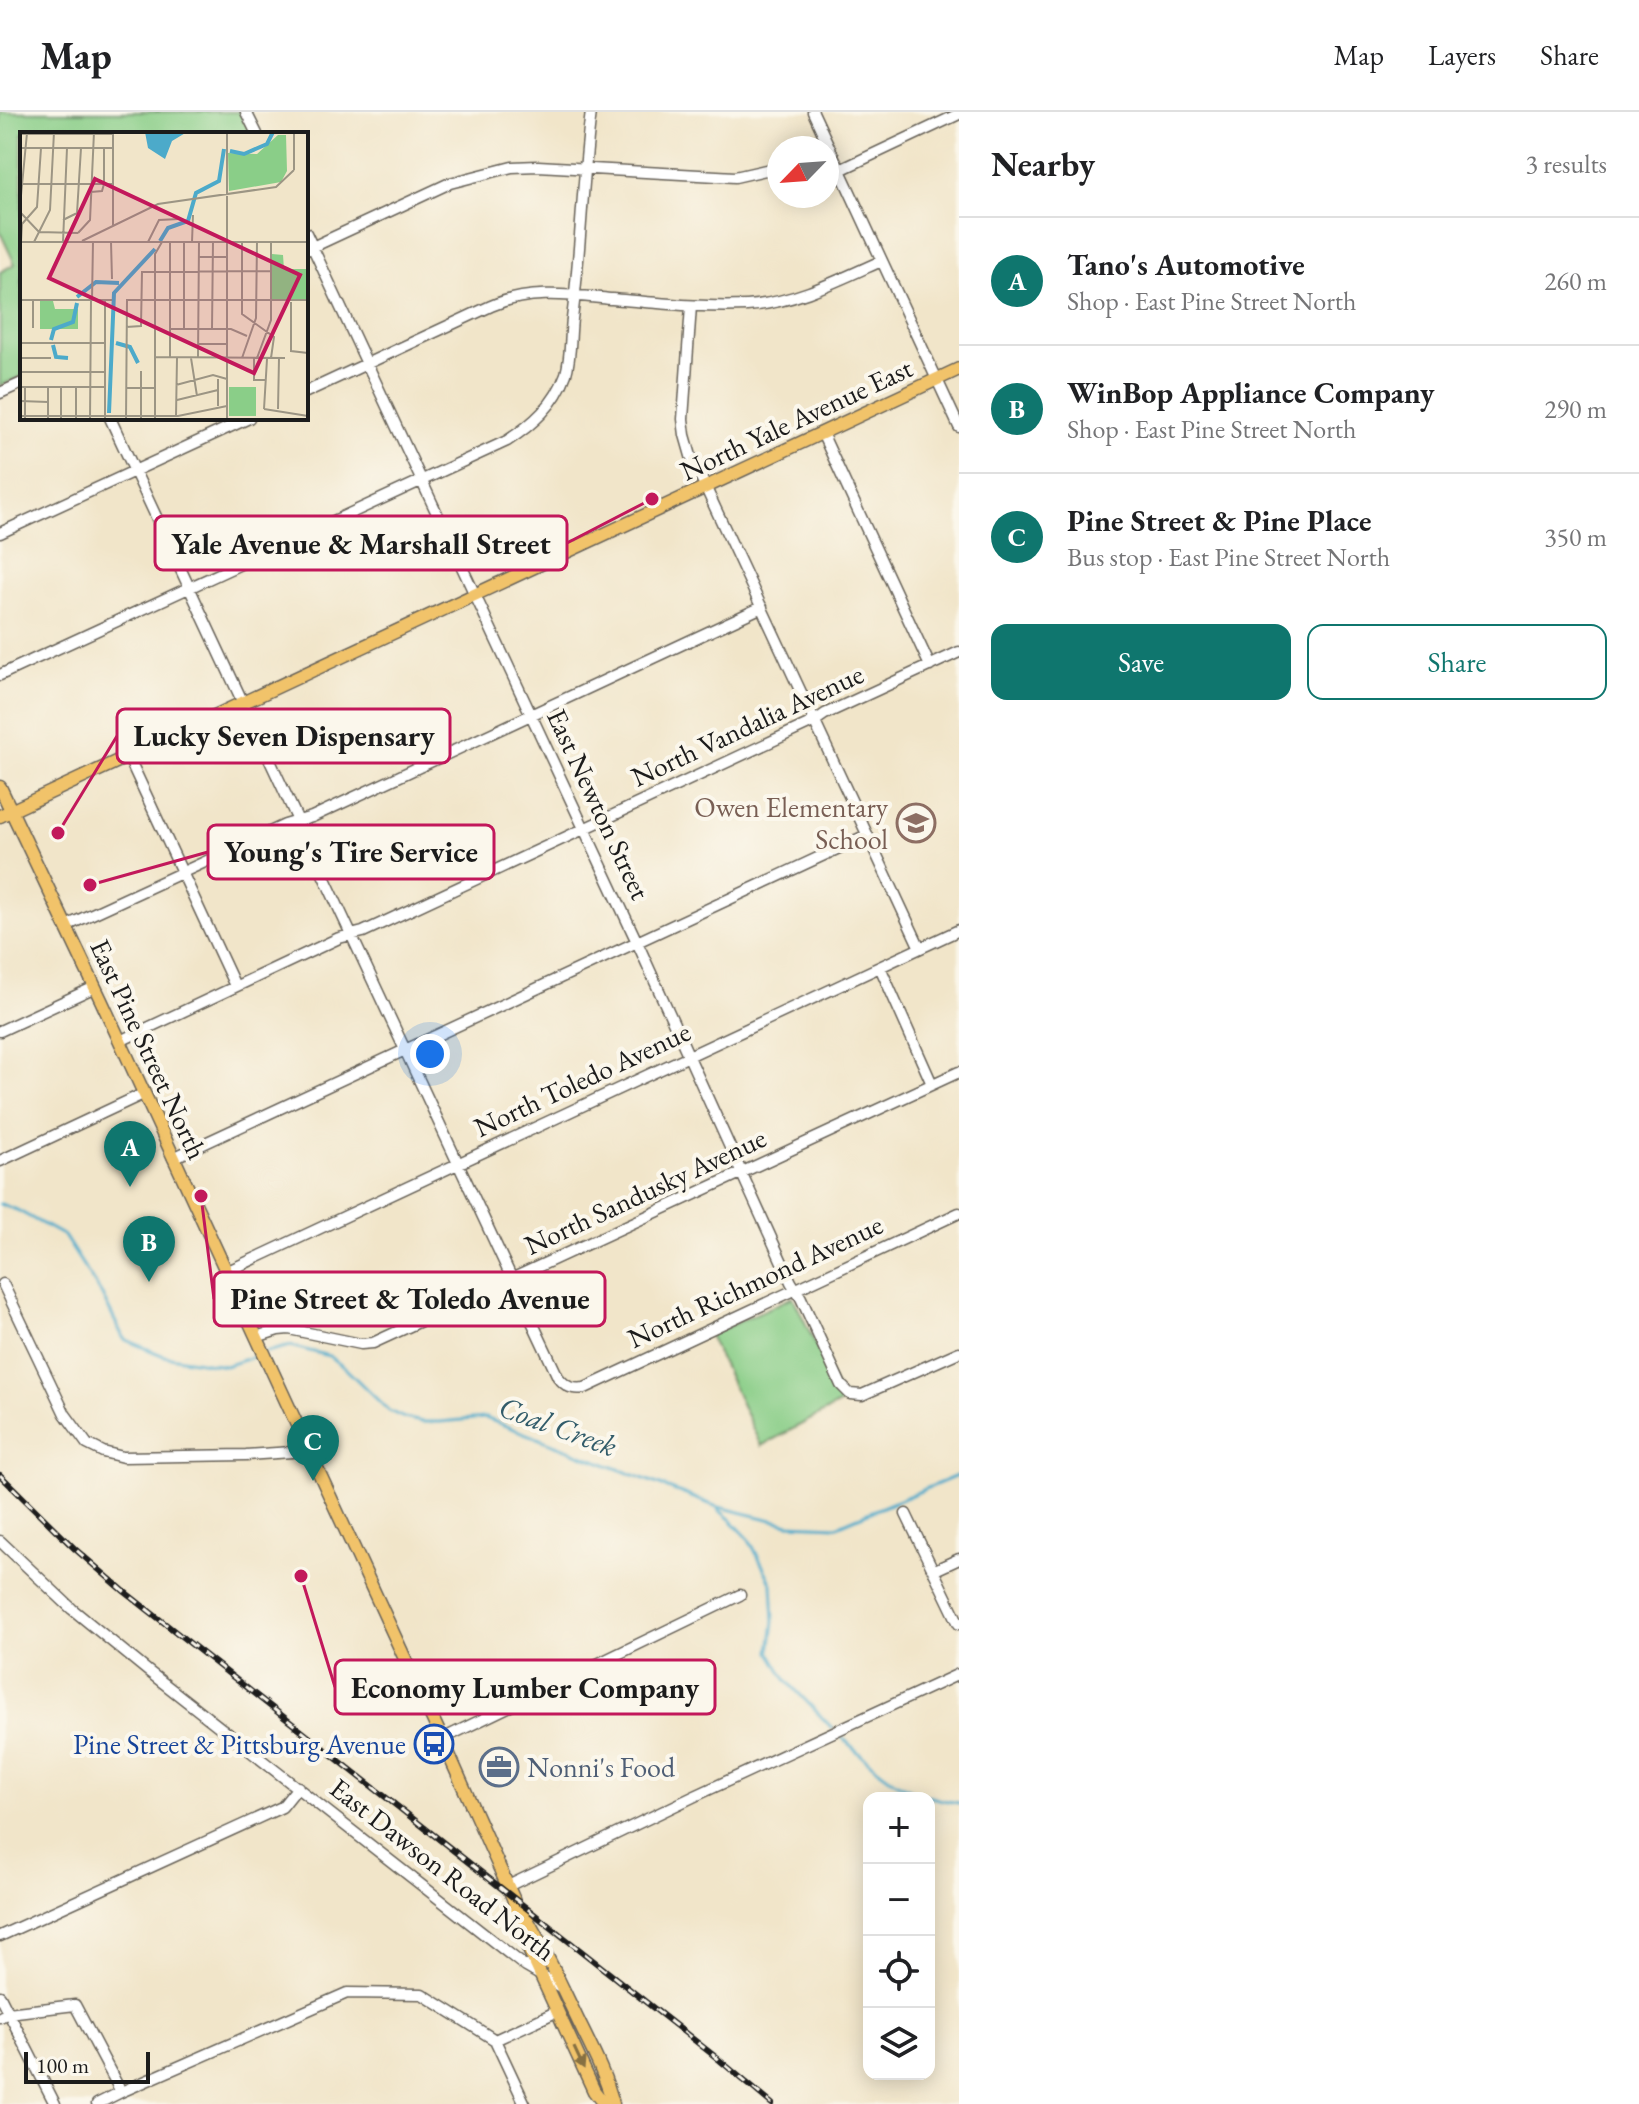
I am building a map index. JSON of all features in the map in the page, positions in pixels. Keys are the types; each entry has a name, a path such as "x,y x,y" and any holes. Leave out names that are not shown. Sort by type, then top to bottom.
{"main road":[{"name":"North Yale Avenue East","path":"6,813 959,369"},
{"name":"East Pine Street North","path":"0,787 6,813 95,987 511,1892 538,1937 608,2084 613,2104"},
{"name":"East Pine Street North","path":"511,1892 526,1943 594,2091 604,2104"}],"street":[{"path":"246,112 256,132"},
{"path":"0,675 507,441 538,419 566,373 591,112"},
{"path":"813,112 821,136"},
{"path":"959,114 840,170 959,427"},
{"path":"309,248 450,183 512,167 735,177 767,170"},
{"name":"East Newton Street","path":"309,248 637,942 841,1385 850,1394 862,1395 959,1352"},
{"path":"308,391 508,298 536,294 691,306 741,306 770,303 806,293 881,261"},
{"path":"691,306 683,419 691,456 920,948"},
{"path":"0,393 20,384"},
{"path":"111,420 512,1279"},
{"path":"0,533 245,420"},
{"path":"822,433 930,666"},
{"path":"66,926 285,825 312,817 762,607"},
{"name":"North Vandalia Avenue","path":"120,1041 339,938 363,932 959,652"},
{"path":"128,756 235,986"},
{"path":"173,1158 867,835"},
{"name":"North Toledo Avenue","path":"226,1272 959,930"},
{"path":"880,967 932,1084"},
{"path":"0,1031 95,987"},
{"name":"North Sandusky Avenue","path":"257,1340 269,1332 289,1329 361,1344 373,1343 959,1072"},
{"path":"0,1161 143,1094"},
{"name":"North Richmond Avenue","path":"512,1279 558,1377 571,1389 585,1388 959,1213"},
{"path":"3,1284 65,1414 87,1444 123,1457 246,1455 292,1452 308,1445"},
{"path":"906,1514 959,1624"},
{"name":"East Dawson Road North","path":"0,1541 72,1609 526,1967 562,1988"},
{"path":"935,1570 959,1559"},
{"path":"442,1739 740,1595"},
{"path":"511,1892 826,1735 959,1674"},
{"path":"0,1936 282,1807 298,1787"},
{"path":"97,2104 347,1993 422,1994 495,2040 525,2104"},
{"path":"0,1996 4,2015 55,2104"},
{"path":"4,2015 75,2005 121,2092"},
{"path":"495,2040 558,2011"}],"green space":[{"path":"0,112 241,112 251,132 20,132 20,377 0,386 0,272 15,264 0,232"},
{"path":"793,1297 843,1402 761,1446 709,1335"}],"waterway":[{"name":"Coal Creek","path":"0,1204 64,1236 102,1295 124,1339 164,1356 225,1366 258,1355"},
{"name":"Coal Creek","path":"266,1352 290,1346 329,1356 389,1411 404,1418 422,1422 485,1418 715,1506 789,1524 837,1526 959,1475"},
{"name":"Coal Creek","path":"718,1509 749,1539 772,1584 774,1621 770,1652 787,1681 832,1728"},
{"name":"Coal Creek","path":"837,1733 879,1770 905,1787 959,1803"}],"railway":[{"path":"0,1475 75,1549 125,1592 772,2104"}],"place":[{"name":"Yale Avenue & Marshall Street","path":"652,499"},
{"name":"Owen Elementary School","path":"916,823"},
{"name":"Lucky Seven Dispensary","path":"58,833"},
{"name":"Young's Tire Service","path":"90,885"},
{"name":"Tano's Automotive","path":"130,1187"},
{"name":"Pine Street & Toledo Avenue","path":"201,1196"},
{"name":"WinBop Appliance Company","path":"149,1282"},
{"name":"Pine Street & Pine Place","path":"313,1481"},
{"name":"Economy Lumber Company","path":"301,1576"},
{"name":"Pine Street & Pittsburg Avenue","path":"434,1744"},
{"name":"Nonni's Food","path":"499,1767"}]}
